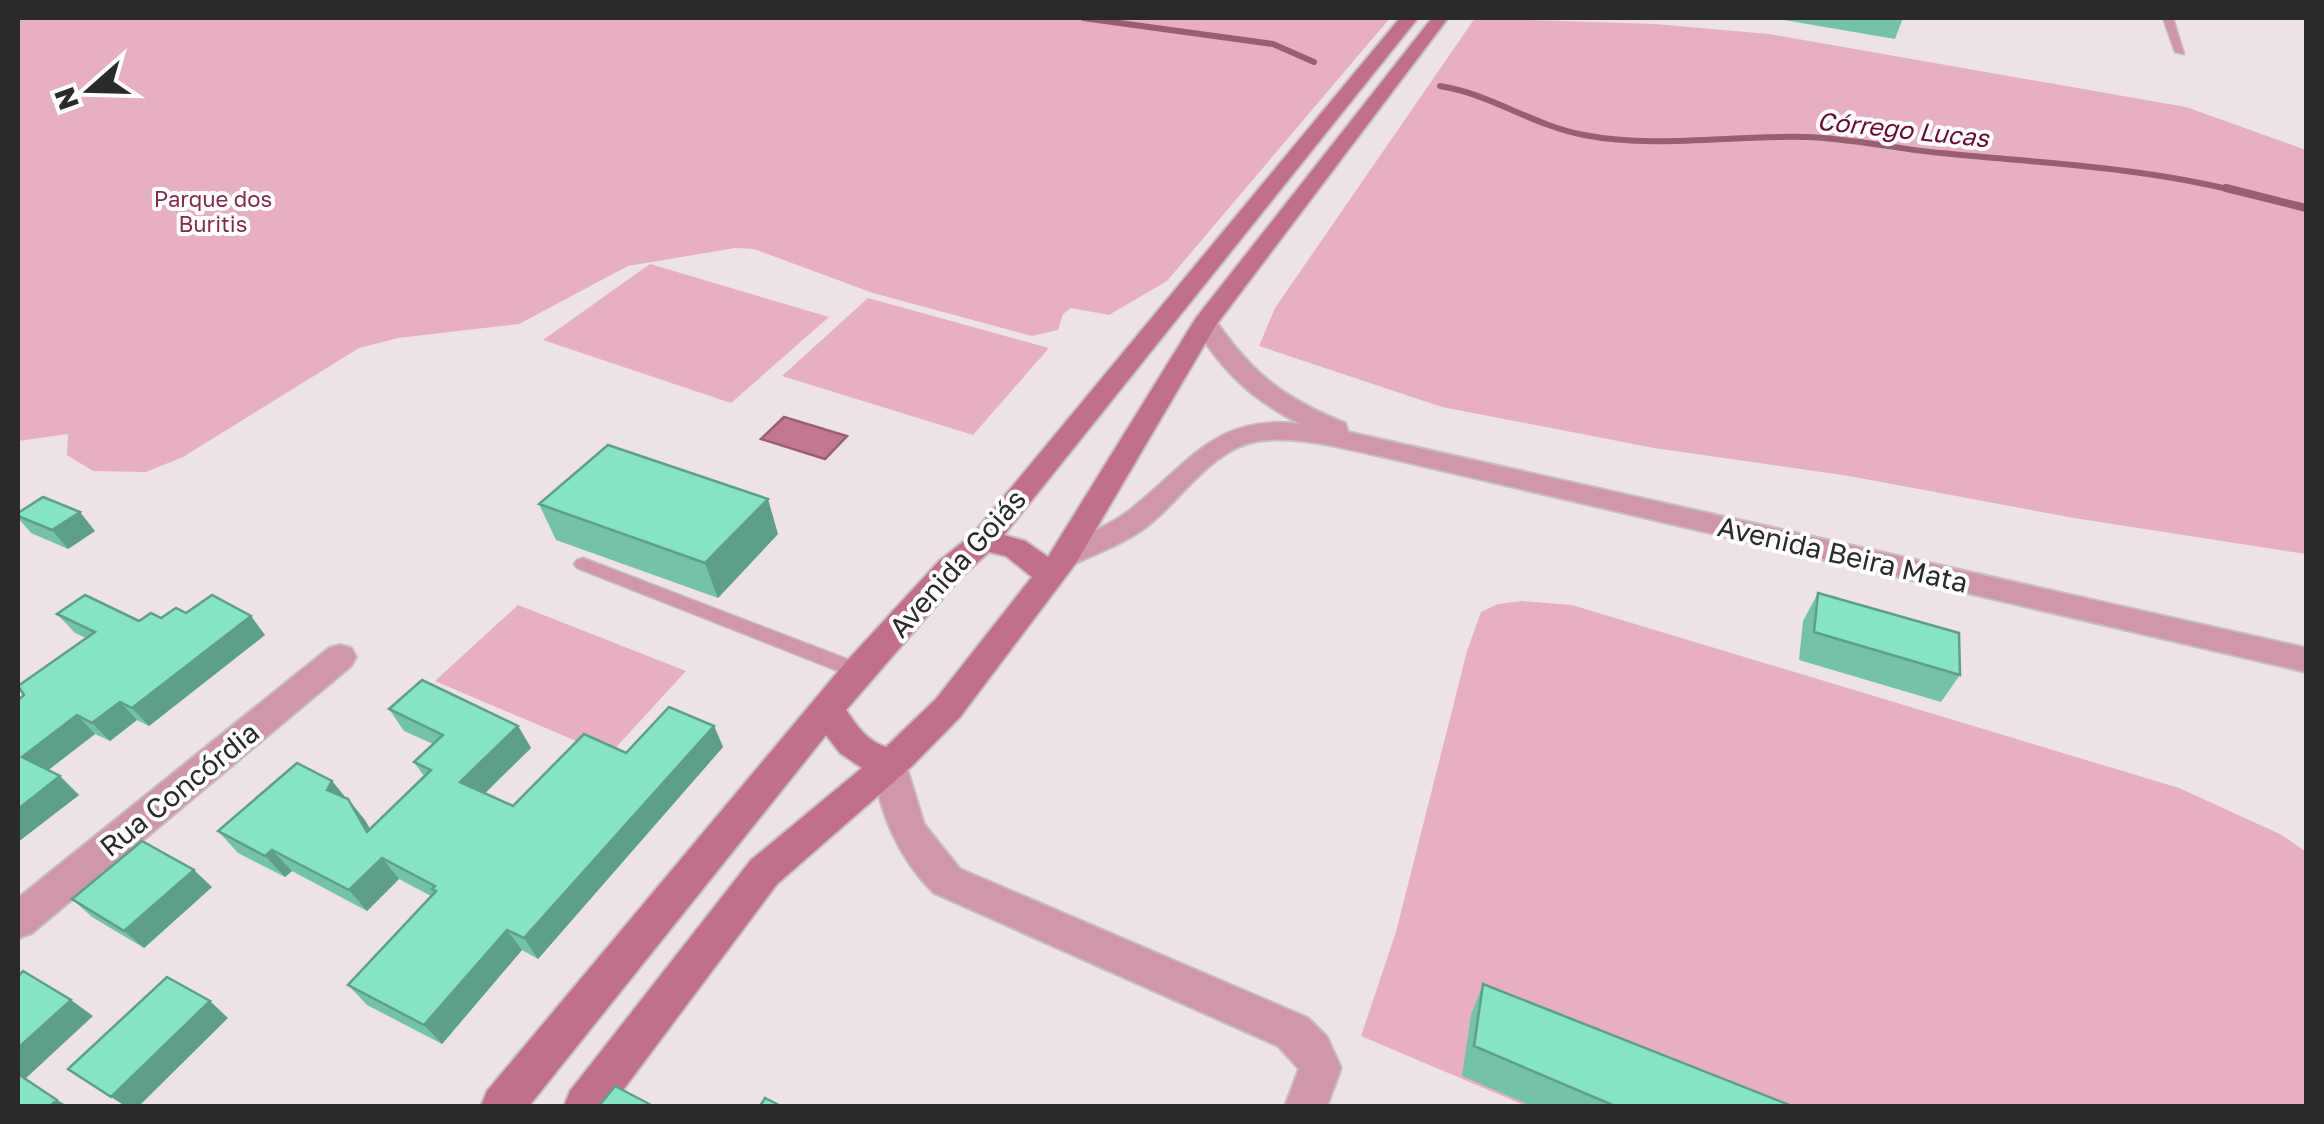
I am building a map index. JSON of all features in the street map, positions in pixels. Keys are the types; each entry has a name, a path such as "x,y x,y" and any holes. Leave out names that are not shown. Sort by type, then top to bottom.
{"main road":[{"name":"Avenida Goiás","path":"502,1106 858,672 950,568 983,541 1409,18"},
{"path":"585,1106 764,872 948,708 1057,565 1206,322 1440,18"},
{"path":"983,541 1016,548 1057,565"},
{"path":"828,709 856,750 868,759 888,762"}],"street":[{"name":"Avenida Beira Mata","path":"1206,322 1230,365 1266,396 1315,422 1380,446"},
{"name":"Avenida Beira Mata","path":"1057,565 1138,520 1223,445 1243,436 1286,434 1380,446 2306,660"},
{"name":"Rua Concórdia","path":"18,921 340,658"},
{"path":"888,762 905,829 924,859 947,881 1293,1032 1312,1051 1313,1087"}],"lane":[{"path":"2168,18 2180,52"},
{"path":"583,564 858,672"}],"green space":[{"name":"Parque dos Buritis","path":"18,18 1390,18 1167,281 1109,315 1071,308 1063,314 1058,330 1032,336 873,293 754,249 735,248 628,266 519,324 398,338 359,348 183,457 146,472 93,471 67,455 68,434 18,441"},
{"path":"1475,18 1655,24 1769,34 2186,107 2306,150 2306,554 2074,518 1849,476 1654,448 1442,407 1259,346 1275,308"},
{"path":"650,264 829,317 731,403 543,340"},
{"path":"868,298 1049,348 973,435 782,376"},
{"path":"1522,601 1572,605 2179,788 2282,835 2306,852 2306,1106 1526,1106 1361,1036 1396,932 1467,651 1481,612 1498,604"},
{"path":"518,605 686,671 609,755 435,681"}],"shaded area":[{"path":"784,417 847,436 825,459 761,439"}],"building":[{"path":"608,445 768,499 705,563 539,504"},
{"path":"43,497 80,512 52,530 18,516"},
{"path":"1818,593 1959,633 1960,675 1814,632"},
{"path":"85,595 139,621 151,613 161,618 176,608 186,613 212,595 251,616 132,708 120,702 92,723 77,715 22,757 60,776 18,809 18,700 24,695 18,686 95,632 57,614"},
{"path":"422,680 518,726 460,782 513,806 584,734 626,753 669,707 714,726 524,938 507,930 424,1025 348,985 436,891 432,889 435,886 382,858 349,890 272,850 265,856 218,831 297,763 332,781 327,790 348,799 367,832 431,770 414,762 443,735 389,709"},
{"path":"142,841 194,870 124,931 72,899"},
{"path":"23,971 71,1000 18,1048 18,976"},
{"path":"167,977 210,1001 111,1097 68,1069"},
{"path":"1483,984 1792,1106 1615,1106 1474,1046"},
{"path":"18,1074 57,1100 50,1106 18,1106"},
{"path":"615,1086 653,1106 599,1106"},
{"path":"765,1098 781,1106 760,1106"}],"waterway":[{"name":"Córrego Lucas","path":"1083,18 1273,44 1314,62"},
{"name":"Córrego Lucas","path":"1440,86 1477,96 1566,131 1611,139 1822,138 2127,171 2236,191"},
{"name":"Córrego Lucas","path":"2226,188 2306,208"}]}
